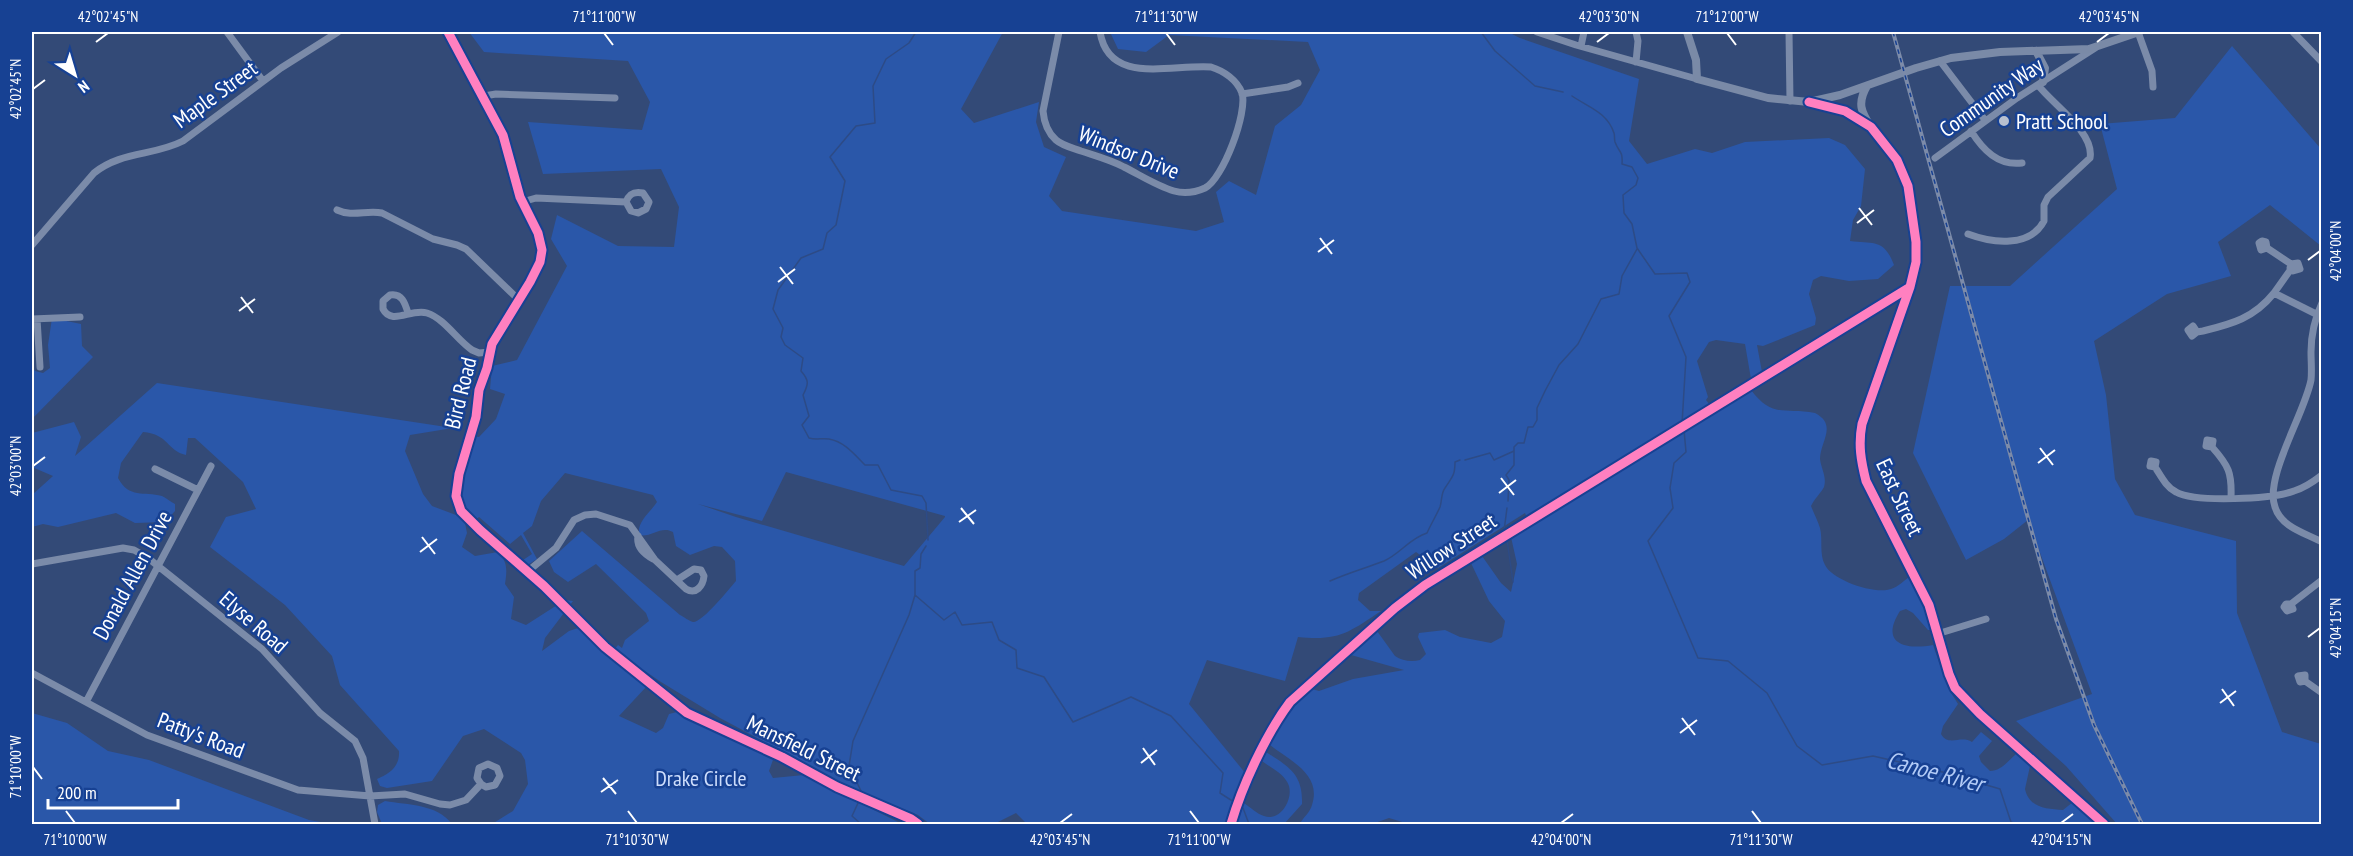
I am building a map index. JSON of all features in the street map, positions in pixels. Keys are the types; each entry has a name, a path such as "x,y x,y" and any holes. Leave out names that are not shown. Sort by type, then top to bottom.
{"main road":[{"path":"1687,32 1695,60 1697,79"},
{"path":"1809,102 1867,86 1940,61 2000,52 2097,47 2138,32"},
{"path":"2036,51 2045,68 2040,83"},
{"name":"East Street","path":"1697,79 1768,98 1809,102"},
{"path":"1867,86 1862,94 1860,105 1871,127"}],"street":[{"path":"227,32 263,81"},
{"name":"Maple Street","path":"32,245 94,173 103,166 126,156 179,143 263,81 338,32"},
{"name":"Bird Road","path":"448,32 484,96 506,142 522,202 538,232 542,250 540,262 519,300 495,335 479,390 476,417 459,474 456,496 459,507 604,647 674,703"},
{"name":"Windsor Drive","path":"1059,32 1043,107 1044,118 1051,134 1065,145 1110,160 1173,191 1190,192 1206,188 1214,182 1240,119 1243,107 1242,94"},
{"path":"1100,32 1108,54 1126,66 1211,68 1228,76 1242,94 1288,87 1298,83"},
{"name":"East Street","path":"1537,32 1697,79"},
{"path":"1581,46 1584,32"},
{"path":"1635,32 1638,41 1636,62"},
{"path":"1790,32 1790,101"},
{"path":"2138,32 2152,71 2153,87"},
{"path":"2293,32 2322,62"},
{"name":"Community Way","path":"1935,158 1985,120 2097,47"},
{"path":"1940,61 1985,120"},
{"path":"1968,234 2006,241 2018,240 2031,235 2042,224 2044,205 2048,197 2090,158 2088,145 2068,114 2047,97 2040,83"},
{"path":"484,96 496,93 615,98"},
{"name":"East Street","path":"1809,102 1845,111 1871,127 1897,160 1907,180 1917,254 1910,287 1862,424 1859,440 1860,461 1873,496 1918,579 1929,605 1948,674 1962,697 2104,825"},
{"path":"1971,131 1992,157 2007,162 2022,163"},
{"path":"522,202 536,198 626,202"},
{"path":"337,210 349,214 382,213 433,239 460,246 501,281 519,300"},
{"path":"2198,332 2243,320 2257,311 2274,293 2291,267 2267,248"},
{"name":"Willow Street","path":"1231,825 1264,745 1278,718 1290,702 1411,595 1485,547 1910,287"},
{"path":"2274,293 2319,317"},
{"path":"1889,299 1902,307"},
{"path":"2322,303 2311,343 2311,379 2276,476 2273,497 2274,506 2281,519 2293,528 2322,542"},
{"path":"408,313 418,312 431,315 470,349 479,353 490,352"},
{"path":"40,367 34,319 80,317"},
{"path":"2212,447 2223,459 2230,473 2232,498"},
{"name":"Donald Allen Drive","path":"86,702 211,466"},
{"path":"2155,467 2170,488 2183,495 2232,498 2273,497 2296,491 2322,475"},
{"path":"155,469 198,490"},
{"path":"527,572 552,553 571,524 585,514 596,514 625,522 638,536 637,542 640,549 677,580"},
{"name":"Elyse Road","path":"32,564 123,548 138,552 158,566 262,649 320,713 352,738 362,754 375,825"},
{"path":"2292,604 2322,580"},
{"path":"1937,634 1986,619"},
{"name":"Patty's Road","path":"32,673 147,735 288,787 316,793 370,796 405,794 450,805 466,800 481,784"},
{"path":"2305,681 2322,693"},
{"name":"Mansfield Street","path":"674,703 687,713 712,726 757,744 860,797 911,819 918,825"}],"green space":[{"path":"469,32 1003,32 961,109 974,123 1039,102 1036,122 1044,147 1066,157 1049,196 1062,211 1196,231 1224,222 1216,192 1229,181 1256,195 1275,126 1301,105 1320,70 1308,42 1169,35 1146,52 1118,49 1110,32 1508,32 1639,79 1629,141 1647,164 1695,149 1712,153 1745,142 1829,138 1845,145 1865,169 1861,206 1853,220 1850,241 1878,244 1886,251 1894,265 1878,279 1849,281 1821,276 1813,280 1809,294 1816,318 1815,325 1763,346 1757,345 1762,372 1751,379 1745,344 1716,340 1709,342 1697,361 1708,397 1706,400 1710,405 1527,518 1525,513 1438,568 1416,552 1359,593 1358,600 1370,611 1381,611 1342,634 1324,638 1298,637 1285,681 1207,660 1189,704 1246,774 1226,824 1027,824 1016,813 994,824 930,824 918,815 843,784 720,718 614,650 618,645 622,648 625,640 649,621 646,613 596,564 568,582 554,572 549,561 582,531 680,615 693,622 703,617 736,581 735,561 722,547 714,546 690,555 676,546 673,532 669,530 639,535 642,521 657,502 653,495 565,473 541,501 532,526 523,533 537,559 526,566 520,562 532,554 521,535 510,544 479,517 474,521 462,508 458,489 472,436 479,437 496,419 505,394 490,389 492,366 517,360 567,266 551,239 557,215 618,246 674,247 679,207 661,169 543,174 528,122 642,130 650,102 628,61 484,52","holes":["786,472 945,516 904,566 698,504 762,521"]},
{"path":"2232,46 2321,149 2321,246 2270,205 2218,242 2231,276 2167,294 2094,341 2106,395 2115,479 2135,515 2236,541 2237,613 2282,732 2321,744 2321,824 2117,824 2066,766 2016,721 2092,694 2028,520 2004,539 1966,560 1913,453 1950,286 2010,286 2117,189 2100,124 2175,118"},
{"path":"52,318 81,324 82,346 93,357 32,419 32,365 35,371 43,373 50,368 48,345"},
{"name":"Drake Circle","path":"157,383 453,428 410,435 405,451 423,494 432,506 464,518 467,533 462,547 475,556 498,552 504,559 505,584 514,597 511,619 526,625 565,600 573,601 545,638 542,651 569,631 584,626 647,686 619,716 656,733 663,728 669,714 677,712 774,757 769,771 773,778 804,775 902,824 492,824 513,811 528,784 525,760 521,753 484,729 463,736 432,781 387,788 380,786 377,779 396,766 399,751 340,685 332,656 285,605 210,547 226,517 256,509 243,482 195,438 188,438 186,455 175,450 158,436 143,432 121,463 118,478 127,489 137,493 162,496 175,504 175,511 165,522 135,523 116,513 58,527 43,524 32,527 32,495 53,476 32,467 32,433 74,422 81,437 75,456"},
{"path":"1751,390 1766,405 1780,410 1815,413 1825,423 1827,428 1820,459 1825,483 1811,506 1820,528 1823,561 1829,571 1845,581 1875,590 1894,588 1910,576 1924,605 1930,630 1906,609 1900,611 1892,631 1894,638 1905,645 1933,645 1948,688 1958,704 1943,726 1941,734 1944,738 1972,742 1981,732 1992,741 1979,756 1981,762 1990,771 2001,767 2016,754 2030,766 2025,789 2030,800 2045,808 2063,810 2073,802 2098,824 1409,824 1389,818 1372,824 1300,824 1312,805 1314,794 1312,785 1302,769 1270,745 1278,729 1305,695 1312,689 1319,691 1353,679 1404,670 1351,655 1377,631 1395,656 1410,661 1420,660 1426,654 1418,637 1419,633 1445,630 1460,637 1491,643 1502,637 1505,621 1489,601 1471,563 1482,556 1501,583 1511,592 1517,564 1511,537"},
{"path":"32,713 67,723 108,751 149,760 309,820 332,824 32,824"},
{"path":"1266,752 1293,772 1300,785 1302,804 1284,824 1237,824 1244,803 1259,814 1270,817 1280,813 1287,803 1289,786 1281,775 1262,761"},
{"path":"385,801 430,809 446,817 452,824 382,824 377,812 378,805"}],"waterway":[{"path":"916,32 909,43 886,59 873,86 875,123 856,126 830,157 845,181 836,225 827,233 823,249 801,258 778,290 773,309 783,328 781,337 785,345 803,358 801,371 807,382 803,395 809,416 802,425 809,438 829,439 840,443 865,465 878,465 891,490 922,496 926,503 928,540"},
{"name":"Canoe River","path":"1481,32 1495,51 1535,86 1563,92"},
{"name":"Canoe River","path":"1572,96 1607,120 1614,133 1622,164 1632,167 1638,178 1636,185 1623,195 1624,213 1632,224 1637,248 1655,274 1687,273 1690,282 1669,316 1686,357 1682,424"},
{"path":"1508,501 1509,480 1506,475 1514,465 1514,447 1518,443 1524,443 1528,427 1533,427 1537,420 1537,408 1545,391 1559,365 1578,344 1601,299 1619,294 1622,276 1637,249"},
{"name":"Canoe River","path":"1684,430 1686,452 1674,463 1670,488 1673,508 1648,541 1698,658 1728,661 1767,693 1797,746 1822,765 1873,756 1939,771 2000,789 2011,822 2016,824"},
{"path":"1465,460 1490,453 1494,460 1514,451"},
{"path":"1330,581 1384,561 1415,538 1427,533 1440,507 1444,490 1454,473 1455,462 1460,460"},
{"path":"1504,531 1507,508"},
{"path":"1507,540 1513,582"},
{"path":"862,793 849,766 853,741 909,615 915,595 915,571 920,568 921,554 926,546"},
{"path":"915,595 944,620 955,612 962,625 992,622 999,640 1016,650 1017,668 1044,677 1073,722 1131,697 1171,716 1223,773 1220,793 1234,802"},
{"path":"859,801 852,816 861,824"},
{"path":"1243,808 1249,824"}],"railway":[{"path":"1893,32 2056,619 2094,725 2142,824"}],"cycle path":[{"path":"448,32 503,135 520,197 538,233 542,250 540,262 530,282 492,344 479,390 476,417 459,474 456,496 461,511 544,586 605,647 687,713 918,824"},
{"path":"1809,102 1845,111 1871,127 1897,160 1908,186 1916,242 1916,262 1910,287 1862,424 1860,439 1866,481 1929,605 1955,688 1980,714 2104,824"},
{"path":"1231,824 1241,793 1256,761 1272,729 1290,702 1395,608 1425,585 1910,287"}],"place":[{"name":"Pratt School","path":"2004,121"}]}
